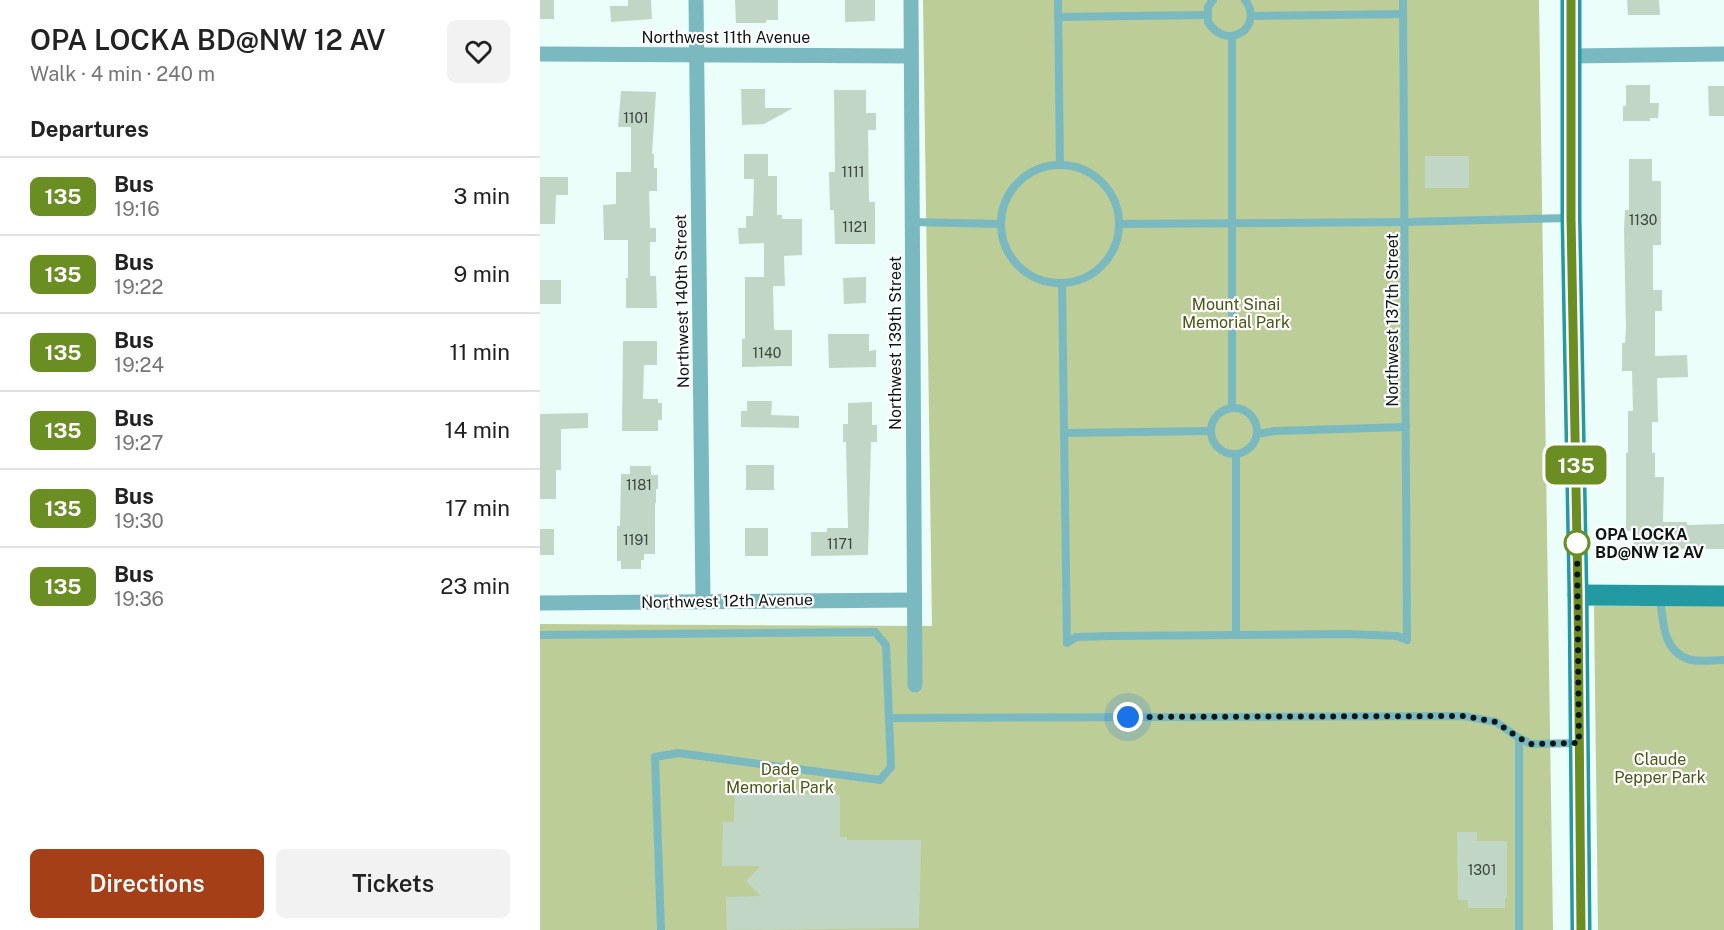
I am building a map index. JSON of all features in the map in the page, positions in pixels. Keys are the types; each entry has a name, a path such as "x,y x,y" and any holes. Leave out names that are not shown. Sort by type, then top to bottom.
{"main road":[{"path":"1571,0 1571,218 1581,930"},
{"path":"1578,596 1724,596"}],"street":[{"name":"Northwest 140th Street","path":"696,0 703,601"},
{"name":"Northwest 139th Street","path":"911,0 915,685"},
{"name":"Northwest 11th Avenue","path":"540,54 911,56"},
{"path":"1572,56 1724,54"},
{"name":"Northwest 12th Avenue","path":"540,603 914,600"}],"lane":[{"path":"1058,0 1060,164"},
{"path":"1213,0 1208,7 1208,22 1218,34 1232,37 1245,30 1251,16 1245,0"},
{"name":"Northwest 137th Street","path":"1236,635 1387,635 1407,640 1403,0"},
{"path":"1251,16 1403,14"},
{"path":"1058,17 1207,15"},
{"path":"1232,37 1232,408"},
{"path":"1060,164 1083,169 1102,182 1115,201 1119,224 1115,246 1102,265 1084,278 1062,283 1038,279 1019,267 1006,247 1001,224 1005,201 1018,182 1038,168 1060,164"},
{"path":"1119,224 1406,222 1571,218"},
{"path":"912,222 1001,224"},
{"path":"1062,283 1067,643 1076,637 1236,635 1236,454"},
{"path":"1232,408 1240,408 1248,412 1254,419 1257,434 1250,448 1236,454 1216,446 1210,431 1216,415 1232,408"},
{"path":"1257,434 1275,431 1406,427"},
{"path":"1064,433 1210,431"},
{"path":"1659,595 1664,635 1676,653 1692,660 1724,660"},
{"path":"540,635 875,632 886,645 891,767 880,780 678,753 655,756 661,930"},
{"path":"889,718 1464,716 1496,722 1531,744 1579,743"},
{"path":"1519,738 1519,930"}],"green space":[{"name":"Mount Sinai Memorial Park","path":"923,0 1539,0 1553,930 540,930 540,624 932,626"},
{"name":"Claude Pepper Park","path":"1594,606 1724,606 1724,930 1598,930"}],"building":[{"path":"540,0 554,0 554,19 540,19"},
{"path":"628,0 651,0 652,19 611,22 610,6 628,6"},
{"path":"735,0 778,0 778,20 766,20 766,23 736,23"},
{"path":"845,0 875,0 875,21 845,22"},
{"path":"1627,0 1659,0 1660,15 1628,15"},
{"path":"1626,85 1650,85 1650,103 1659,103 1658,118 1650,118 1650,121 1623,121"},
{"path":"1708,86 1724,86 1724,116 1709,116"},
{"path":"741,89 765,89 765,108 793,108 764,124 742,125"},
{"path":"834,90 866,90 866,113 876,113 876,130 868,130 869,202 875,202 875,244 835,244 834,210 830,210 829,172 835,172"},
{"path":"621,91 656,92 652,154 654,154 654,168 657,168 657,191 649,191 650,228 656,228 656,242 650,242 650,276 656,276 657,308 626,308 628,240 604,240 603,205 616,204 616,172 631,172 631,127 618,127"},
{"path":"744,154 768,154 768,176 777,176 777,215 782,215 782,219 802,219 802,255 784,256 785,286 773,286 774,330 792,330 792,366 742,367 742,339 745,339 745,277 764,277 764,243 739,244 738,228 746,228 746,216 753,216 754,179 744,179"},
{"path":"1425,156 1469,156 1469,188 1425,188"},
{"path":"1629,159 1652,159 1652,181 1661,181 1661,245 1653,245 1653,290 1662,290 1662,311 1655,311 1655,356 1687,355 1688,377 1657,378 1658,422 1652,422 1652,453 1655,453 1655,477 1664,477 1663,522 1687,522 1687,525 1724,524 1724,549 1653,549 1653,553 1634,553 1633,531 1626,531 1628,411 1633,411 1632,371 1622,371 1622,343 1625,343 1626,328 1624,230 1625,210 1629,210"},
{"path":"540,177 568,177 568,195 556,195 555,224 540,224"},
{"path":"866,277 866,303 844,304 843,278"},
{"path":"540,280 561,280 561,304 540,304"},
{"path":"828,334 869,334 869,351 876,350 876,367 829,368"},
{"path":"623,341 657,341 657,365 644,365 643,399 658,399 658,403 662,403 662,420 658,420 658,431 622,431"},
{"path":"747,401 772,401 771,415 799,416 799,428 741,427 741,411 747,411"},
{"path":"872,402 872,425 877,425 877,442 871,442 868,555 811,556 811,532 827,532 827,528 848,528 846,442 843,442 843,424 848,424 848,403"},
{"path":"588,413 588,428 561,429 561,470 556,470 556,499 540,499 540,414"},
{"path":"746,465 774,465 774,490 746,490"},
{"path":"630,466 651,466 651,475 658,475 655,503 655,554 644,554 641,569 621,569 621,561 617,561 621,474 630,474"},
{"path":"745,528 768,528 768,556 745,556"},
{"path":"540,529 554,529 554,555 540,555"},
{"path":"735,786 785,787 785,793 840,795 840,837 847,837 847,840 921,840 919,928 727,930 726,897 761,896 746,881 761,866 722,866 723,822 734,822"},
{"path":"1457,832 1477,832 1477,841 1507,841 1505,908 1468,908 1467,900 1458,900"}],"bus line":[{"name":"135","path":"1571,0 1571,218 1581,930"}],"place":[{"name":"OPA LOCKA BD@NW 12 AV","path":"1577,543"}],"route":[{"path":"1128,717 1464,716 1496,722 1531,744 1579,743 1577,543"}],"park label":[{"name":"Dade Memorial Park","path":"780,778"}]}
